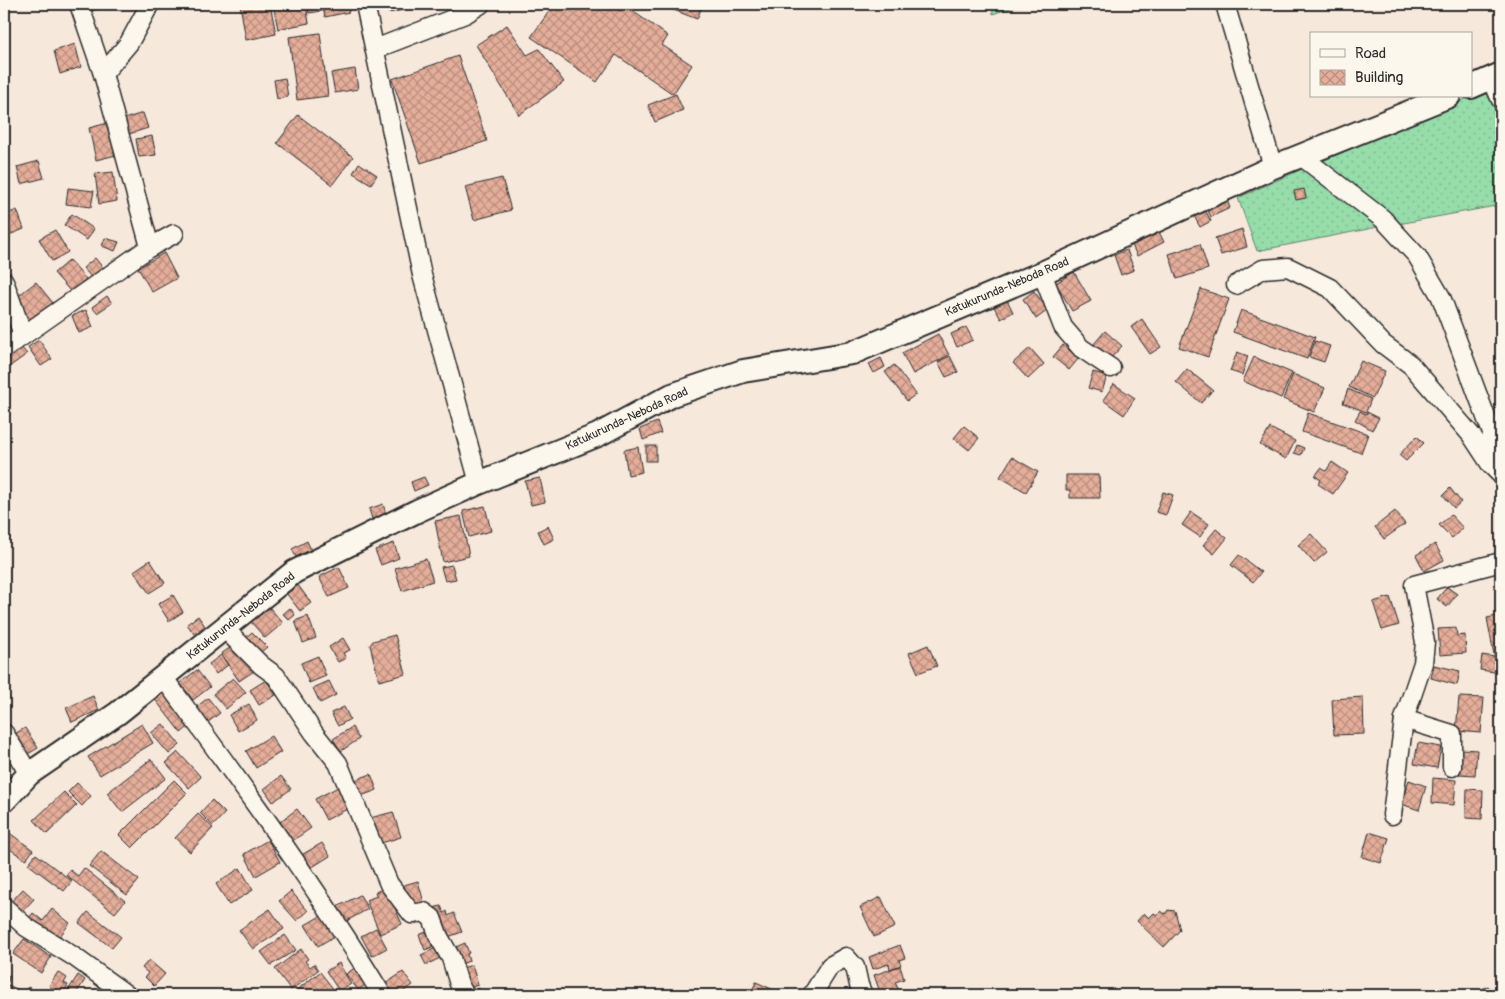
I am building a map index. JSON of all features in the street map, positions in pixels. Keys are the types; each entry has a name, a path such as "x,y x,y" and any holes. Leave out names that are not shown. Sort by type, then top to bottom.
{"main road":[{"path":"1472,87 1497,76"},
{"name":"Katukurunda-Neboda Road","path":"4,801 29,774 118,713 294,572 417,511 479,483 598,435 672,396 743,371 852,353 1042,273 1273,167 1444,98"}],"street":[{"path":"79,4 103,74 150,247"},
{"path":"103,74 129,43 150,4"},
{"path":"365,4 422,275 479,483"},
{"path":"375,49 465,14 481,4"},
{"path":"1225,4 1273,167"},
{"path":"1497,76 1501,100"},
{"path":"1301,156 1383,219 1422,264 1441,297 1492,433 1496,470"},
{"path":"4,349 150,247 174,234"},
{"path":"1236,285 1263,269 1288,267 1330,288 1383,344 1411,365 1472,436 1496,470"},
{"path":"1042,273 1063,327 1081,348 1111,368"},
{"path":"4,281 23,335"},
{"path":"1392,815 1404,719 1424,663 1425,642 1414,585 1501,562"},
{"path":"224,628 261,665 276,676 314,733 338,763 389,884 412,914 424,912 432,918 439,937 451,958 459,984 465,995"},
{"path":"163,677 298,865 342,930 382,995"},
{"path":"1404,719 1452,734 1452,767"},
{"path":"4,733 29,774"},
{"path":"4,907 26,927 72,956 127,995"},
{"path":"812,995 830,966 846,957 855,966 863,995"}],"green space":[{"path":"992,4 1022,4 993,14"},
{"path":"1488,89 1501,108 1501,205 1393,225 1318,163 1467,98 1472,98 1472,96"},
{"path":"1302,169 1388,225 1257,251 1238,198"}],"building":[{"path":"87,4 102,4 103,8 89,11"},
{"path":"240,4 270,4 276,34 246,40"},
{"path":"273,4 306,4 309,23 278,29"},
{"path":"307,4 321,4 322,11 309,13"},
{"path":"322,4 347,4 349,12 325,17"},
{"path":"387,4 430,4 389,13"},
{"path":"541,4 614,4 620,11 624,5 668,36 662,45 692,65 673,94 616,55 597,82 531,37 550,10"},
{"path":"658,4 703,4 697,19"},
{"path":"507,25 527,55 539,49 564,82 519,115 476,45"},
{"path":"320,33 328,96 297,100 289,37"},
{"path":"75,44 81,67 60,74 54,51"},
{"path":"458,56 487,141 421,163 392,79"},
{"path":"355,69 358,89 335,93 331,73"},
{"path":"285,78 288,97 277,99 274,80"},
{"path":"676,94 683,110 655,122 648,105"},
{"path":"143,113 148,128 129,134 124,119"},
{"path":"298,115 353,157 332,185 277,143"},
{"path":"108,123 116,155 96,160 89,128"},
{"path":"152,136 156,155 139,157 136,139"},
{"path":"39,161 44,178 21,184 17,167"},
{"path":"359,163 377,175 371,184 353,173"},
{"path":"113,172 117,201 99,204 95,174"},
{"path":"502,178 511,210 474,220 465,187"},
{"path":"68,188 94,191 91,207 66,204"},
{"path":"1304,189 1306,198 1296,200 1294,191"},
{"path":"1227,200 1230,208 1211,217 1207,209"},
{"path":"17,210 24,229 4,237 4,215"},
{"path":"1205,210 1211,221 1200,227 1194,216"},
{"path":"72,214 94,229 87,240 64,225"},
{"path":"1242,229 1247,247 1221,255 1215,238"},
{"path":"55,230 68,252 52,261 39,239"},
{"path":"1158,230 1164,242 1137,256 1131,243"},
{"path":"105,238 119,242 115,251 102,246"},
{"path":"1200,244 1208,269 1177,279 1169,254"},
{"path":"1127,250 1134,270 1121,275 1114,255"},
{"path":"164,253 177,278 152,292 138,268"},
{"path":"95,258 104,269 92,278 83,268"},
{"path":"69,260 86,279 71,292 54,273"},
{"path":"1074,272 1091,301 1072,311 1056,283"},
{"path":"36,282 57,308 50,314 45,309 31,320 14,299"},
{"path":"1201,289 1229,299 1208,357 1179,347"},
{"path":"1034,291 1048,310 1036,319 1023,299"},
{"path":"107,296 112,303 97,313 92,307"},
{"path":"1007,300 1013,312 1001,319 994,307"},
{"path":"86,310 93,327 79,333 72,316"},
{"path":"1241,310 1315,337 1307,359 1233,332"},
{"path":"1142,319 1161,347 1150,354 1131,327"},
{"path":"966,327 973,340 957,347 951,334"},
{"path":"1105,331 1122,346 1109,360 1093,345"},
{"path":"938,334 949,355 913,374 902,353"},
{"path":"39,340 52,359 41,366 28,347"},
{"path":"1315,341 1330,346 1324,362 1309,357"},
{"path":"1063,345 1079,358 1069,370 1053,357"},
{"path":"21,347 27,354 9,367 4,359"},
{"path":"1030,348 1044,364 1028,379 1013,363"},
{"path":"1237,352 1248,356 1242,375 1230,371"},
{"path":"950,356 958,372 946,377 938,362"},
{"path":"1254,357 1292,373 1281,398 1243,381"},
{"path":"881,358 885,367 874,373 869,364"},
{"path":"1361,361 1385,371 1373,398 1349,387"},
{"path":"894,365 916,394 907,401 885,372"},
{"path":"1187,369 1213,390 1201,403 1176,382"},
{"path":"1093,372 1107,376 1102,392 1088,388"},
{"path":"1293,374 1325,388 1314,412 1283,399"},
{"path":"1114,384 1135,398 1124,415 1103,400"},
{"path":"1348,389 1371,399 1366,412 1343,403"},
{"path":"1360,411 1379,418 1372,430 1355,420"},
{"path":"1308,413 1368,434 1361,453 1302,432"},
{"path":"657,422 661,433 643,440 640,429"},
{"path":"964,426 979,438 969,450 954,438"},
{"path":"1270,428 1295,441 1286,459 1260,445"},
{"path":"1417,436 1424,443 1406,461 1399,455"},
{"path":"1297,445 1304,448 1301,455 1294,453"},
{"path":"646,446 656,446 656,461 646,461"},
{"path":"638,447 642,472 628,475 624,450"},
{"path":"1012,457 1038,472 1026,492 1000,477"},
{"path":"1332,462 1348,473 1333,494 1318,484 1321,480 1315,476 1321,468 1326,471"},
{"path":"1066,475 1099,475 1100,498 1070,498 1070,490 1066,490"},
{"path":"424,477 428,485 414,491 411,482"},
{"path":"540,478 545,502 531,505 525,481"},
{"path":"1450,488 1461,502 1454,508 1443,495"},
{"path":"1163,492 1173,495 1166,515 1156,512"},
{"path":"383,504 386,514 372,519 369,509"},
{"path":"485,506 491,531 469,537 463,511"},
{"path":"1395,511 1405,524 1384,539 1375,527"},
{"path":"1191,512 1209,524 1200,537 1182,525"},
{"path":"1451,515 1463,528 1452,538 1439,525"},
{"path":"461,516 469,556 443,562 435,521"},
{"path":"548,526 554,539 544,544 538,531"},
{"path":"1216,529 1227,538 1214,554 1203,545"},
{"path":"1311,534 1327,552 1314,563 1298,545"},
{"path":"307,541 311,550 296,557 292,549"},
{"path":"394,543 399,558 381,565 375,550"},
{"path":"1435,544 1444,560 1424,571 1416,555"},
{"path":"1239,555 1261,572 1253,582 1231,565"},
{"path":"426,559 433,581 402,591 395,568"},
{"path":"150,560 165,583 149,593 134,571"},
{"path":"452,565 456,579 445,581 441,567"},
{"path":"339,567 349,588 329,597 319,577"},
{"path":"298,585 311,603 300,611 286,593"},
{"path":"1447,587 1457,594 1447,607 1437,599"},
{"path":"173,595 183,612 169,621 158,604"},
{"path":"1390,597 1399,625 1382,630 1373,602"},
{"path":"269,607 283,623 265,638 251,622"},
{"path":"290,608 295,615 289,620 283,614"},
{"path":"1501,615 1501,654 1494,655 1487,618"},
{"path":"198,616 205,626 194,634 187,624"},
{"path":"308,616 316,638 303,643 295,621"},
{"path":"1456,628 1457,636 1465,635 1466,653 1440,655 1438,629"},
{"path":"252,632 267,647 256,656 242,641"},
{"path":"395,635 406,674 379,681 370,645 373,641"},
{"path":"343,638 350,650 343,653 346,658 338,662 329,647"},
{"path":"237,643 257,669 239,681 221,654"},
{"path":"928,645 937,666 918,673 909,653"},
{"path":"221,655 228,665 216,674 209,664"},
{"path":"1482,655 1501,658 1501,673 1480,670"},
{"path":"318,656 326,676 309,683 301,663"},
{"path":"1434,665 1460,671 1457,685 1431,678"},
{"path":"197,670 210,687 193,700 180,683"},
{"path":"233,678 246,692 226,709 213,694"},
{"path":"266,680 276,695 259,705 250,690"},
{"path":"329,681 336,695 320,703 313,688"},
{"path":"166,689 193,723 181,733 154,698"},
{"path":"93,696 99,710 72,722 66,708"},
{"path":"1363,697 1364,734 1334,735 1332,699"},
{"path":"1459,697 1484,698 1481,733 1456,731"},
{"path":"208,698 220,713 203,726 191,711"},
{"path":"249,704 257,720 238,731 229,715"},
{"path":"344,707 350,719 338,726 331,713"},
{"path":"142,724 153,743 100,775 88,757"},
{"path":"163,724 180,745 169,754 151,733"},
{"path":"352,727 359,739 341,751 333,739"},
{"path":"25,728 38,748 23,757 11,736"},
{"path":"271,736 281,752 256,768 246,751"},
{"path":"1418,743 1441,747 1437,768 1414,764"},
{"path":"1461,749 1477,750 1475,775 1459,774"},
{"path":"178,752 201,777 189,788 166,763"},
{"path":"151,759 166,778 122,812 107,793"},
{"path":"371,774 377,790 361,796 355,780"},
{"path":"281,776 291,789 273,802 264,789"},
{"path":"1433,778 1456,780 1454,805 1432,803"},
{"path":"174,780 187,793 132,848 119,835"},
{"path":"1409,780 1426,786 1419,810 1401,804"},
{"path":"77,783 91,796 82,806 68,792"},
{"path":"342,785 353,806 326,820 315,799"},
{"path":"1467,789 1483,790 1482,819 1466,818"},
{"path":"64,792 77,805 47,834 34,820"},
{"path":"212,800 225,813 213,826 200,813"},
{"path":"297,809 311,828 291,842 277,824"},
{"path":"393,812 401,837 378,844 370,818"},
{"path":"198,814 213,828 190,852 175,838"},
{"path":"4,829 33,850 26,860 4,845"},
{"path":"1369,832 1389,838 1381,863 1362,857"},
{"path":"268,840 280,862 256,876 244,854"},
{"path":"322,843 330,856 306,871 298,857"},
{"path":"101,851 139,880 127,895 89,866"},
{"path":"36,854 72,881 64,891 28,864"},
{"path":"84,868 125,901 115,913 66,875 70,870 78,876"},
{"path":"240,868 253,890 229,905 216,884"},
{"path":"418,881 425,906 410,909 404,885"},
{"path":"386,888 402,924 380,934 366,900 377,896 375,892"},
{"path":"23,889 34,899 19,915 8,905"},
{"path":"291,891 308,911 297,921 279,901"},
{"path":"360,895 368,909 343,923 335,908"},
{"path":"881,897 895,927 874,937 860,907"},
{"path":"441,906 444,913 447,911 448,916 454,913 462,932 445,938 433,908"},
{"path":"52,909 70,923 57,940 29,918 33,913 43,921"},
{"path":"270,909 284,929 253,949 239,930"},
{"path":"1168,910 1175,911 1180,930 1164,947 1137,921 1144,913 1149,918 1154,913 1157,915 1161,911 1165,914"},
{"path":"88,912 121,937 112,948 79,923"},
{"path":"326,913 338,934 318,946 305,925"},
{"path":"376,928 387,948 372,956 361,936"},
{"path":"433,929 439,944 425,950 419,935"},
{"path":"285,935 296,950 271,965 261,952"},
{"path":"24,939 51,957 41,973 13,954"},
{"path":"465,943 469,953 467,954 469,961 456,966 449,950"},
{"path":"900,945 905,958 899,960 901,965 890,969 889,964 873,969 869,957"},
{"path":"440,946 444,956 426,965 421,955"},
{"path":"301,949 308,959 305,961 310,967 314,964 318,970 291,990 275,969"},
{"path":"149,960 165,974 154,986 145,977 148,973 142,968"},
{"path":"339,963 351,984 339,991 326,971"},
{"path":"472,965 478,985 466,989 459,969"},
{"path":"900,966 904,979 895,982 899,991 881,995 874,975"},
{"path":"356,967 368,983 358,990 346,974"},
{"path":"58,972 67,978 64,983 68,985 64,992 60,990 59,993 49,986"},
{"path":"320,972 338,995 296,995 294,992"},
{"path":"403,972 413,985 398,995 393,995 385,984"},
{"path":"4,974 10,977 4,990"},
{"path":"78,975 85,980 75,995 71,995 67,992"},
{"path":"756,982 785,995 750,995"},
{"path":"8,985 19,990 17,995 4,995"},
{"path":"1488,986 1494,995 1471,995"},
{"path":"28,987 43,995 23,995"},
{"path":"479,988 482,995 470,995 469,992"}]}
